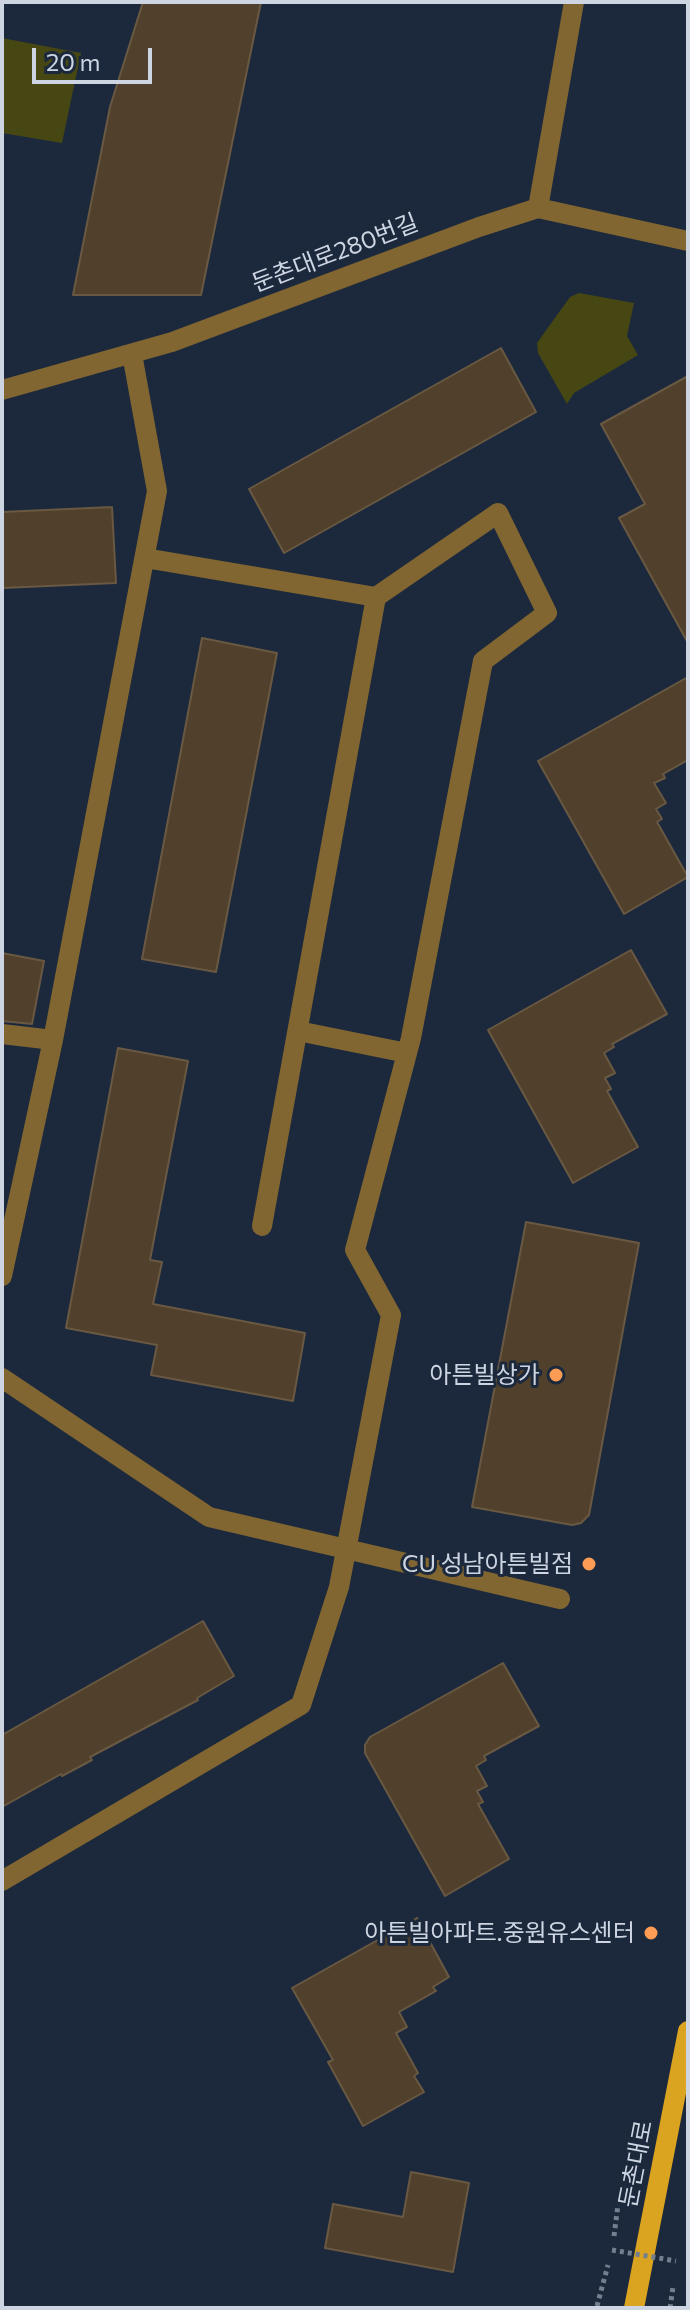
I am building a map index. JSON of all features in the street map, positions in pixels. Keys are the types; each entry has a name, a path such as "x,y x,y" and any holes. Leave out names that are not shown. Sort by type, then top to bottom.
{"main road":[{"name":"둔촌대로","path":"634,2308 680,2112 688,2031"}],"street":[{"path":"574,2 538,208 688,241"},
{"name":"둔촌대로280번길","path":"2,390 172,342 479,227 538,208"},
{"path":"2,1276 53,1040 157,491 132,354"},
{"path":"2,1881 301,1705 339,1587 391,1315 355,1250 407,1053 483,661 547,613 498,513 376,597 145,558"},
{"path":"262,1226 376,597"},
{"path":"298,1031 407,1053"},
{"path":"2,1034 53,1040"},
{"path":"2,1378 209,1517 560,1599"}],"path":[{"path":"597,2306 612,2250 619,2197"},
{"path":"612,2250 676,2261"}],"shaded area":[{"path":"2,38 81,53 62,143 2,133"},
{"path":"579,293 634,303 627,336 638,355 574,393 567,404 538,353 537,343 570,297"}],"building":[{"path":"143,2 261,2 201,295 73,295 110,107"},
{"path":"501,348 536,412 284,553 249,489"},
{"path":"688,376 688,643 619,518 645,504 601,424"},
{"path":"112,507 116,583 2,588 2,512"},
{"path":"202,638 277,653 216,972 142,959"},
{"path":"688,677 688,760 663,774 665,778 654,783 666,803 656,809 662,819 657,822 688,877 624,914 538,761"},
{"path":"631,950 667,1014 612,1044 614,1047 604,1053 615,1073 605,1078 611,1089 607,1091 638,1147 573,1183 488,1030"},
{"path":"2,953 44,961 32,1024 2,1021"},
{"path":"118,1048 188,1061 150,1260 162,1262 153,1304 305,1333 293,1401 151,1375 157,1345 66,1328"},
{"name":"아튼빌상가","path":"526,1222 639,1243 589,1515 581,1523 572,1525 472,1507"},
{"path":"203,1621 234,1676 198,1700 90,1757 92,1760 2,1807 2,1735"},
{"path":"503,1663 539,1726 484,1756 486,1760 476,1766 487,1786 477,1791 483,1802 478,1804 509,1859 445,1896 365,1753 365,1745 370,1737"},
{"path":"417,1918 449,1977 433,1987 436,1991 399,2012 407,2027 396,2033 418,2073 414,2076 424,2092 363,2126 328,2062 333,2060 292,1988"},
{"path":"411,2172 469,2183 453,2272 325,2248 333,2204 403,2217"}],"place":[{"name":"아튼빌상가","path":"556,1375"},
{"name":"CU 성남아튼빌점","path":"589,1564"},
{"name":"아튼빌아파트.중원유스센터","path":"651,1933"}]}
